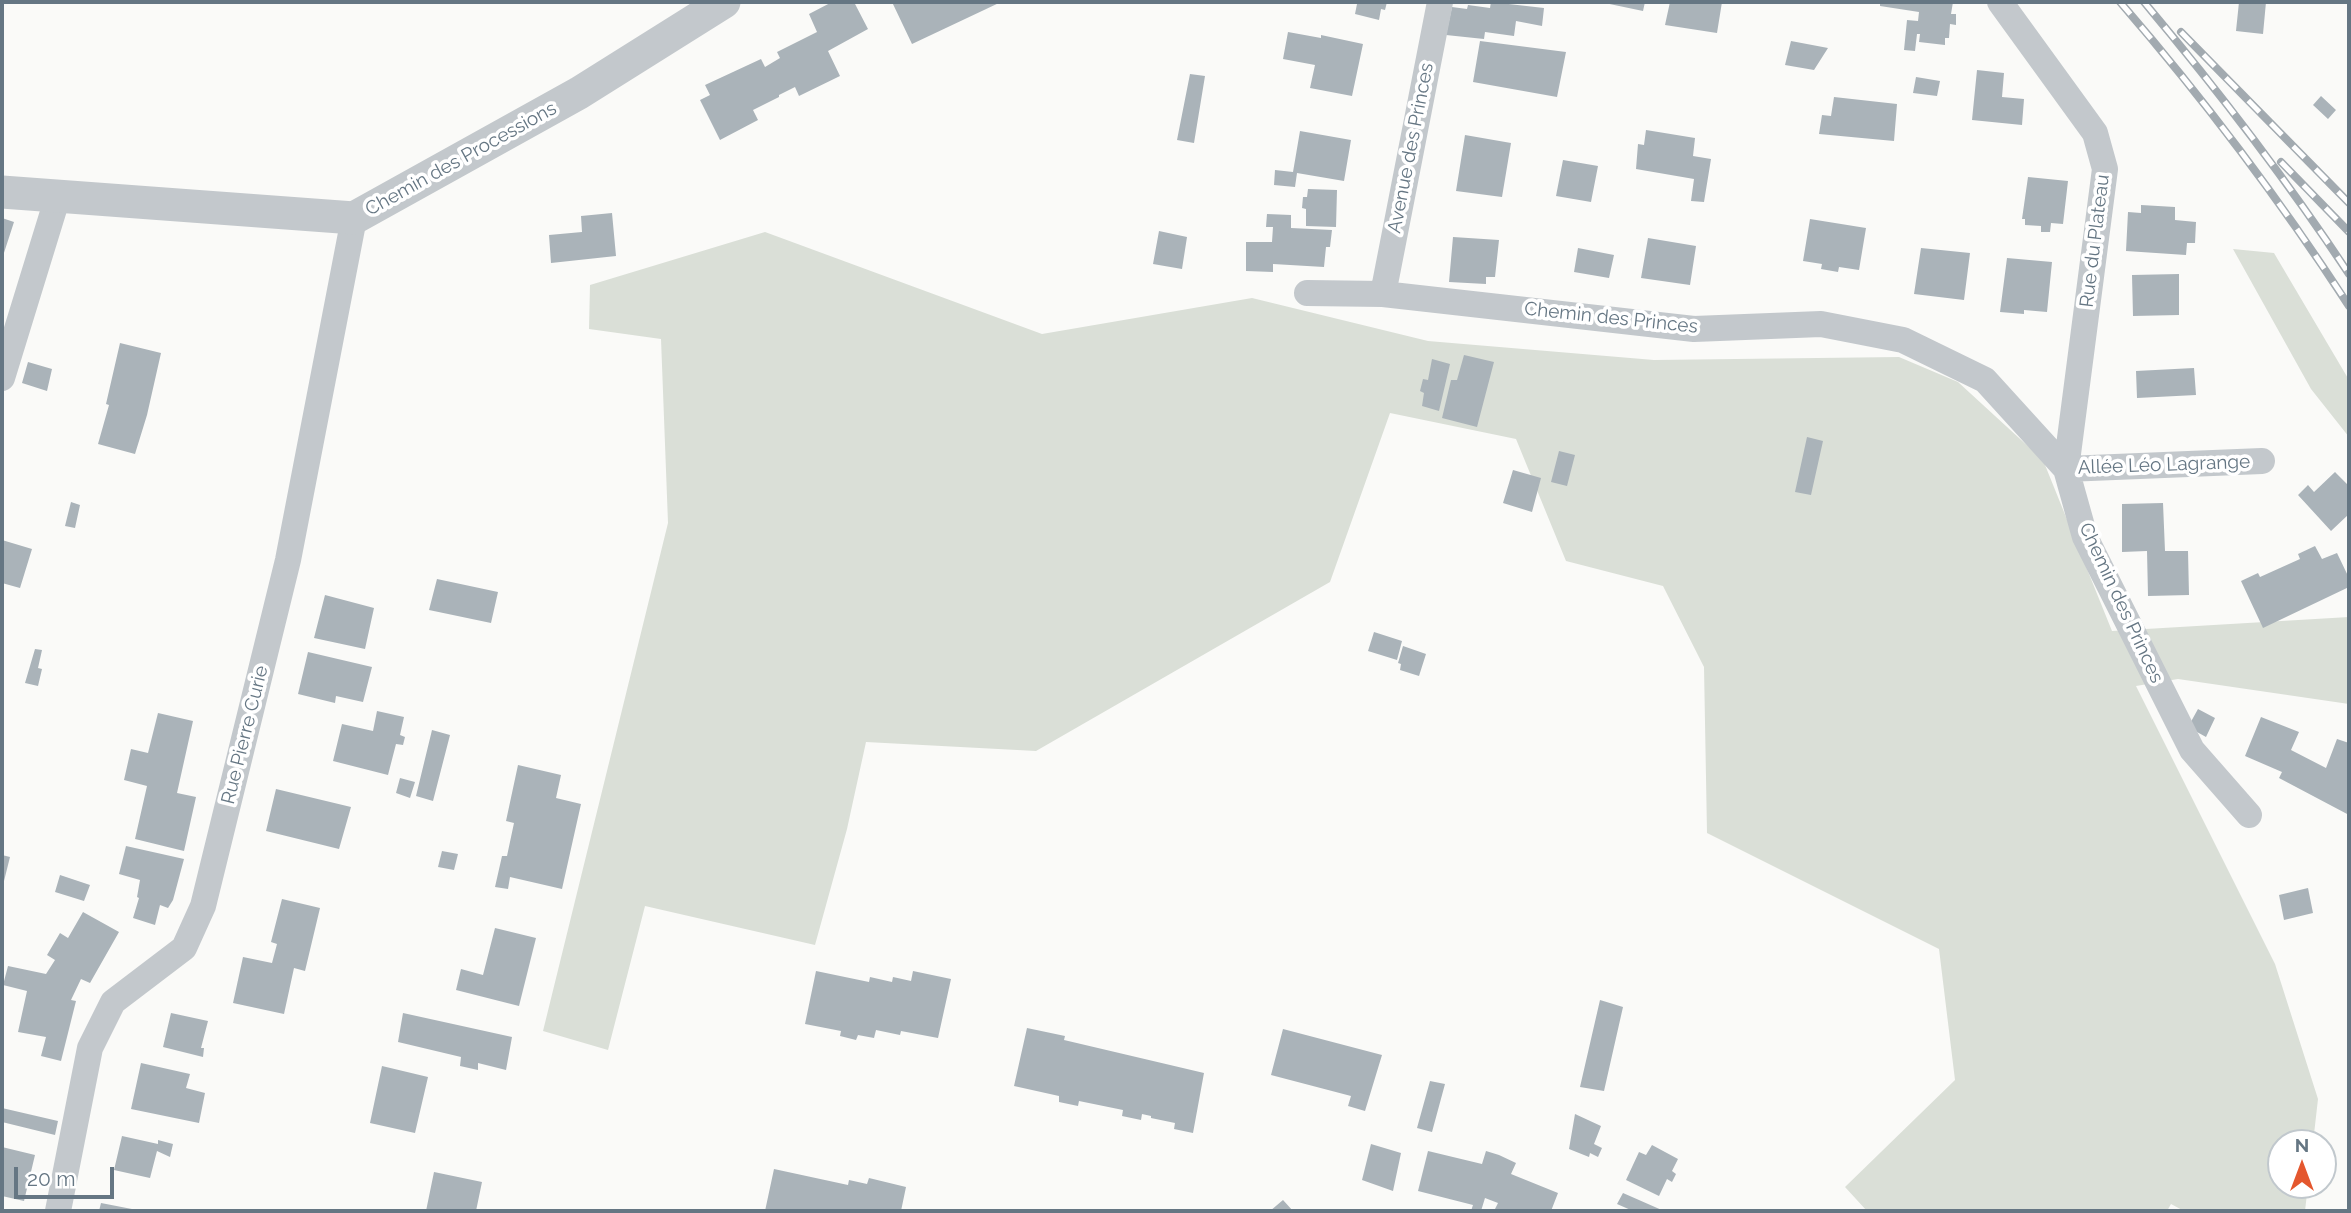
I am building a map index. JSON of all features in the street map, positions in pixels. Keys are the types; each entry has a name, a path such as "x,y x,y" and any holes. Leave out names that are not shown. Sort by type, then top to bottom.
{"street":[{"name":"Chemin des Processions","path":"2,192 354,218 579,93 724,2"},
{"name":"Avenue des Princes","path":"1383,294 1440,2"},
{"name":"Rue du Plateau","path":"2000,2 2095,132 2105,169 2066,468"},
{"path":"2,378 58,196"},
{"name":"Rue Pierre Curie","path":"58,1211 90,1048 113,1002 184,948 203,906 289,560 354,218"},
{"name":"Chemin des Princes","path":"1307,293 1383,294 1694,329 1821,324 1903,340 1985,380 2066,468 2085,537 2192,750 2249,815"},
{"name":"Allée Léo Lagrange","path":"2066,468 2262,461"}],"shaded area":[{"path":"765,232 1042,334 1252,298 1428,341 1654,360 1899,357 1958,382 2043,460 2112,631 2349,617 2349,704 2178,679 2136,686 2275,964 2318,1099 2315,1129 2267,1129 2267,1199 2306,1199 2305,1211 2184,1211 2171,1204 2167,1211 1867,1211 1845,1187 1955,1080 1939,949 1707,833 1704,667 1663,586 1566,561 1516,439 1390,413 1330,582 1036,751 866,742 847,829 815,945 645,906 608,1050 543,1031 668,523 661,339 589,329 590,285"},
{"path":"2233,249 2274,253 2349,380 2349,437 2311,389"}],"building":[{"path":"832,2 854,2 868,29 828,51 840,76 799,96 795,87 779,95 753,110 758,120 720,140 700,100 710,95 705,85 761,59 765,67 780,58 777,52 817,32 809,14"},
{"path":"892,2 1001,2 912,44"},
{"path":"1352,2 1387,2 1385,10 1381,9 1379,20 1355,14 1357,4"},
{"path":"1491,2 1544,8 1542,26 1516,21 1514,36 1485,32 1484,39 1446,35 1452,7 1467,9 1468,5 1490,8"},
{"path":"1600,2 1645,2 1643,11"},
{"path":"1670,2 1722,2 1717,33 1665,25"},
{"path":"1880,2 1953,2 1951,14 1956,14 1956,25 1950,24 1949,38 1945,38 1945,45 1919,42 1920,34 1917,34 1915,51 1904,50 1907,20 1918,21 1919,12 1880,6"},
{"path":"2239,2 2266,2 2263,34 2236,31"},
{"path":"1288,32 1321,38 1321,35 1363,44 1352,96 1310,88 1315,65 1283,59"},
{"path":"1480,41 1566,52 1557,97 1473,82"},
{"path":"1791,41 1828,48 1814,70 1785,65"},
{"path":"1977,70 2004,73 2002,97 2024,99 2022,125 1972,120"},
{"path":"1190,74 1205,76 1194,143 1177,140"},
{"path":"1916,77 1940,81 1937,96 1913,93"},
{"path":"2321,96 2336,110 2328,119 2313,105"},
{"path":"1834,97 1897,104 1894,141 1819,134 1822,115 1831,116"},
{"path":"1646,130 1695,138 1693,156 1711,159 1704,202 1691,201 1694,179 1636,169 1638,144 1644,145"},
{"path":"1300,131 1351,140 1344,181 1297,173 1295,187 1274,185 1275,170 1293,172"},
{"path":"1465,135 1511,143 1502,197 1456,191"},
{"path":"1563,160 1598,166 1591,202 1556,196"},
{"path":"2028,177 2068,181 2063,224 2051,223 2050,232 2041,232 2041,226 2025,225 2025,219 2022,219"},
{"path":"1308,189 1337,190 1336,227 1306,226 1306,209 1302,208 1303,197 1307,197"},
{"path":"2141,205 2175,207 2175,220 2196,222 2195,243 2187,243 2186,255 2126,251 2128,212 2141,213"},
{"path":"612,213 616,256 551,263 549,235 582,232 581,216"},
{"path":"1267,214 1291,215 1291,228 1332,230 1330,247 1326,247 1324,267 1273,264 1273,272 1246,271 1246,242 1272,242 1273,227 1266,227"},
{"path":"2,218 14,222 2,259"},
{"path":"1810,219 1866,228 1859,270 1839,267 1838,272 1821,269 1822,264 1803,261"},
{"path":"1159,231 1187,237 1182,269 1153,264"},
{"path":"1453,237 1499,240 1495,277 1486,277 1486,284 1449,282"},
{"path":"1648,238 1696,246 1690,285 1641,278"},
{"path":"1578,248 1614,255 1609,278 1574,272"},
{"path":"1921,248 1970,253 1964,300 1914,294"},
{"path":"2007,258 2052,262 2047,312 2000,312"},
{"path":"2179,274 2179,315 2133,316 2132,275"},
{"path":"120,343 161,353 135,454 98,444 109,405 106,404"},
{"path":"1464,355 1494,362 1477,427 1442,418 1451,380 1457,380"},
{"path":"1432,359 1450,364 1439,411 1422,406 1424,393 1420,391 1423,379 1428,380"},
{"path":"28,362 52,369 47,391 22,383"},
{"path":"2194,368 2196,395 2137,398 2136,371"},
{"path":"1807,437 1823,441 1811,495 1795,492"},
{"path":"1559,451 1575,455 1567,486 1551,482"},
{"path":"1513,470 1541,478 1532,512 1503,503"},
{"path":"2335,472 2349,486 2349,514 2331,531 2298,495 2308,485 2314,492"},
{"path":"71,502 80,505 75,528 65,526"},
{"path":"2163,503 2165,551 2188,551 2189,595 2148,596 2147,551 2122,552 2122,504"},
{"path":"2,540 32,549 20,588 2,583"},
{"path":"2315,546 2322,559 2337,553 2349,578 2349,587 2263,628 2241,581 2258,573 2260,577 2300,559 2298,554"},
{"path":"437,579 498,592 491,623 429,610"},
{"path":"325,595 374,608 365,649 314,638"},
{"path":"1374,632 1402,641 1397,660 1368,651"},
{"path":"1403,646 1426,654 1419,676 1400,670 1401,664 1398,663"},
{"path":"35,649 42,650 38,686 25,683"},
{"path":"308,652 372,667 363,702 336,696 335,703 298,694"},
{"path":"2198,709 2215,718 2206,737 2188,727"},
{"path":"377,711 404,717 400,735 405,737 403,745 396,744 388,775 333,761 342,724 373,731"},
{"path":"158,713 193,721 177,793 196,797 184,851 135,839 147,786 124,780 131,749 148,753"},
{"path":"2261,717 2299,732 2291,750 2326,768 2337,739 2349,743 2349,815 2279,778 2282,772 2245,756"},
{"path":"432,730 450,735 433,801 416,796"},
{"path":"518,765 561,775 556,798 581,804 562,889 510,877 508,889 495,887 502,856 507,856 514,823 506,821"},
{"path":"400,778 415,782 410,798 396,793"},
{"path":"276,789 351,807 339,849 266,831"},
{"path":"126,846 184,859 173,900 168,908 160,905 155,925 133,918 139,898 140,880 119,874"},
{"path":"442,851 458,854 454,870 438,867"},
{"path":"2,855 10,857 3,885 2,885"},
{"path":"60,875 90,885 84,901 55,892"},
{"path":"2308,888 2313,913 2284,920 2279,895"},
{"path":"282,899 320,908 305,971 294,968 284,1014 233,1003 243,957 272,963 277,944 271,942"},
{"path":"83,912 119,932 90,983 81,979 71,1000 76,1001 61,1061 41,1056 46,1037 18,1032 27,991 3,985 8,966 46,974 55,960 47,955 60,933 68,938"},
{"path":"495,928 536,938 519,1006 456,990 461,969 483,975"},
{"path":"816,971 869,982 870,977 892,982 893,977 911,981 913,971 951,979 938,1038 901,1031 900,1035 876,1030 874,1038 858,1035 856,1040 840,1036 841,1031 805,1024"},
{"path":"1600,1000 1623,1007 1604,1091 1580,1087"},
{"path":"171,1013 208,1021 201,1048 204,1048 203,1057 163,1047"},
{"path":"403,1013 512,1037 506,1070 478,1063 478,1070 460,1066 461,1057 398,1042"},
{"path":"1027,1028 1065,1036 1064,1040 1204,1073 1193,1133 1174,1129 1175,1123 1151,1116 1142,1114 1141,1120 1122,1116 1123,1110 1079,1101 1078,1106 1059,1102 1059,1096 1014,1086"},
{"path":"1283,1029 1382,1055 1365,1111 1348,1106 1351,1096 1271,1075"},
{"path":"141,1063 190,1074 186,1088 205,1093 199,1123 131,1109"},
{"path":"382,1066 428,1077 415,1133 370,1123"},
{"path":"1430,1081 1445,1084 1432,1132 1417,1128"},
{"path":"2,1108 58,1121 55,1135 2,1122"},
{"path":"1575,1114 1601,1126 1594,1144 1602,1148 1598,1157 1590,1153 1589,1157 1569,1149"},
{"path":"122,1136 158,1144 158,1140 173,1144 170,1157 157,1151 150,1178 114,1170"},
{"path":"1371,1144 1401,1153 1393,1191 1362,1180"},
{"path":"1652,1145 1678,1159 1672,1171 1676,1174 1672,1182 1667,1179 1659,1196 1626,1180 1639,1152 1646,1155"},
{"path":"2,1147 35,1155 24,1201 2,1196"},
{"path":"1428,1151 1482,1164 1486,1151 1516,1163 1511,1174 1558,1193 1551,1211 1494,1211 1498,1203 1485,1198 1481,1211 1471,1211 1473,1205 1418,1191"},
{"path":"774,1169 848,1185 849,1180 867,1184 869,1178 906,1187 901,1211 765,1211"},
{"path":"434,1172 482,1182 476,1211 426,1211"},
{"path":"1623,1193 1664,1211 1633,1211 1617,1204"},
{"path":"1283,1200 1293,1211 1270,1211"},
{"path":"101,1203 137,1210 137,1211 99,1211"}],"railway":[{"path":"2120,2 2240,150 2349,306"},
{"path":"2144,2 2250,135 2349,274"},
{"path":"2181,32 2349,203"},
{"path":"2281,162 2349,232"}]}
